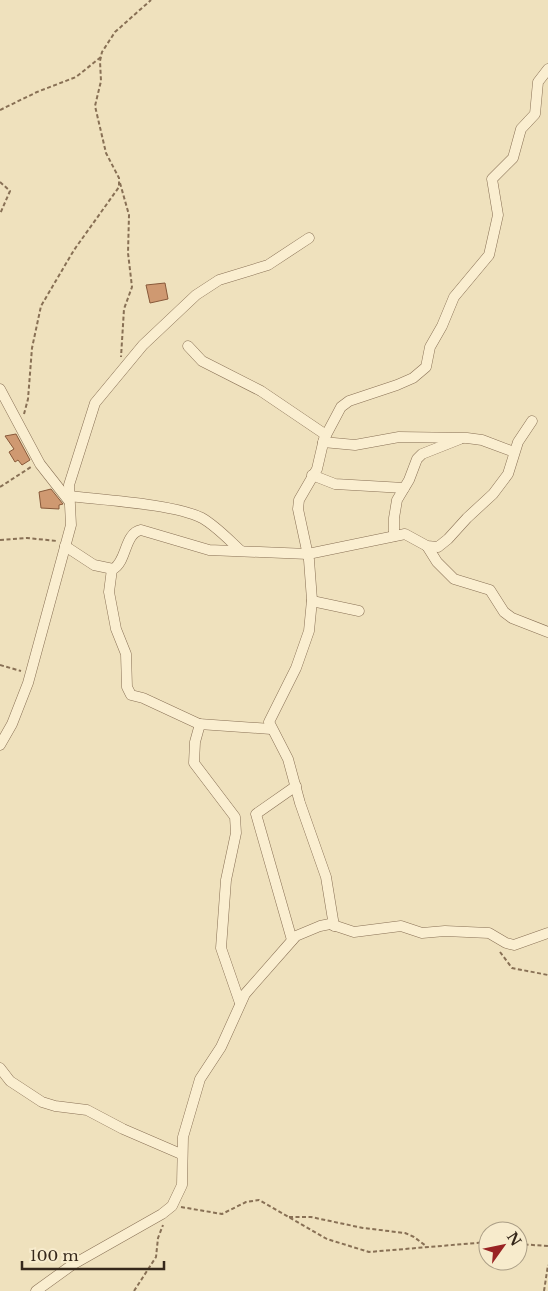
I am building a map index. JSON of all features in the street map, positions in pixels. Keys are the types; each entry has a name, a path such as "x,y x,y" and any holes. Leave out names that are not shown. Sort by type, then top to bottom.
{"street":[{"path":"334,926 326,877 300,803 288,759 269,722 296,668 309,630 312,601 308,554 298,509 299,500 320,461 324,439 341,407 349,401 413,378 426,368 430,347 442,326 454,297 489,255 498,215 492,180 514,158 521,128 535,114 538,82 548,68"},
{"path":"0,745 12,724 30,674 71,525 69,485 90,412 99,396 143,345 196,295 220,280 268,265 309,238"},
{"path":"188,346 202,360 261,390 324,439 355,445 399,437 463,438 482,440 514,452"},
{"path":"0,389 39,462 69,499 158,507 200,517 240,550"},
{"path":"427,546 442,544 493,494 511,469 514,452 523,433 532,421"},
{"path":"394,536 397,500 417,460 422,454 463,438"},
{"path":"312,475 335,484 404,488"},
{"path":"271,729 200,724 128,692 126,654 116,629 108,592 112,569 120,563 134,533 141,530 209,550 308,554 405,534 427,546 447,575 459,581 490,590 504,612 512,618 548,632"},
{"path":"65,544 94,564 112,569"},
{"path":"312,601 359,611"},
{"path":"200,724 195,742 194,763 209,779 235,817 236,833 226,880 220,948 240,1003"},
{"path":"292,940 256,814 296,786"},
{"path":"36,1291 72,1266 162,1214 172,1206 182,1185 181,1154 185,1127 200,1079 221,1047 240,1003 253,984 292,940 306,930 320,926 334,926 354,932 400,926 422,933 445,931 489,933 506,943 514,945 548,933"},
{"path":"0,1068 10,1081 42,1102 55,1106 87,1110 123,1129 181,1154"}],"path":[{"path":"0,110 37,92 76,77 101,57 115,32 151,0"},
{"path":"101,57 101,81 95,106 106,153 120,182 129,215 128,253 132,287 124,309 117,377"},
{"path":"0,182 10,191 0,214"},
{"path":"20,425 28,399 32,348 42,306 74,250 118,192 120,182"},
{"path":"0,486 39,462"},
{"path":"0,540 27,538 65,544"},
{"path":"0,666 30,674"},
{"path":"497,947 512,968 548,975"},
{"path":"172,1206 222,1214 246,1202 259,1200 326,1239 369,1252 478,1243"},
{"path":"288,1217 311,1217 363,1228 405,1233 414,1236 426,1246"},
{"path":"134,1291 156,1257 158,1238 163,1224"},
{"path":"528,1245 548,1246"},
{"path":"544,1291 548,1265"}],"building":[{"path":"165,283 168,299 150,303 146,285"},
{"path":"16,434 30,460 22,465 18,460 15,462 9,452 14,449 5,436"},
{"path":"51,489 63,504 59,505 59,509 41,508 39,492"}]}
